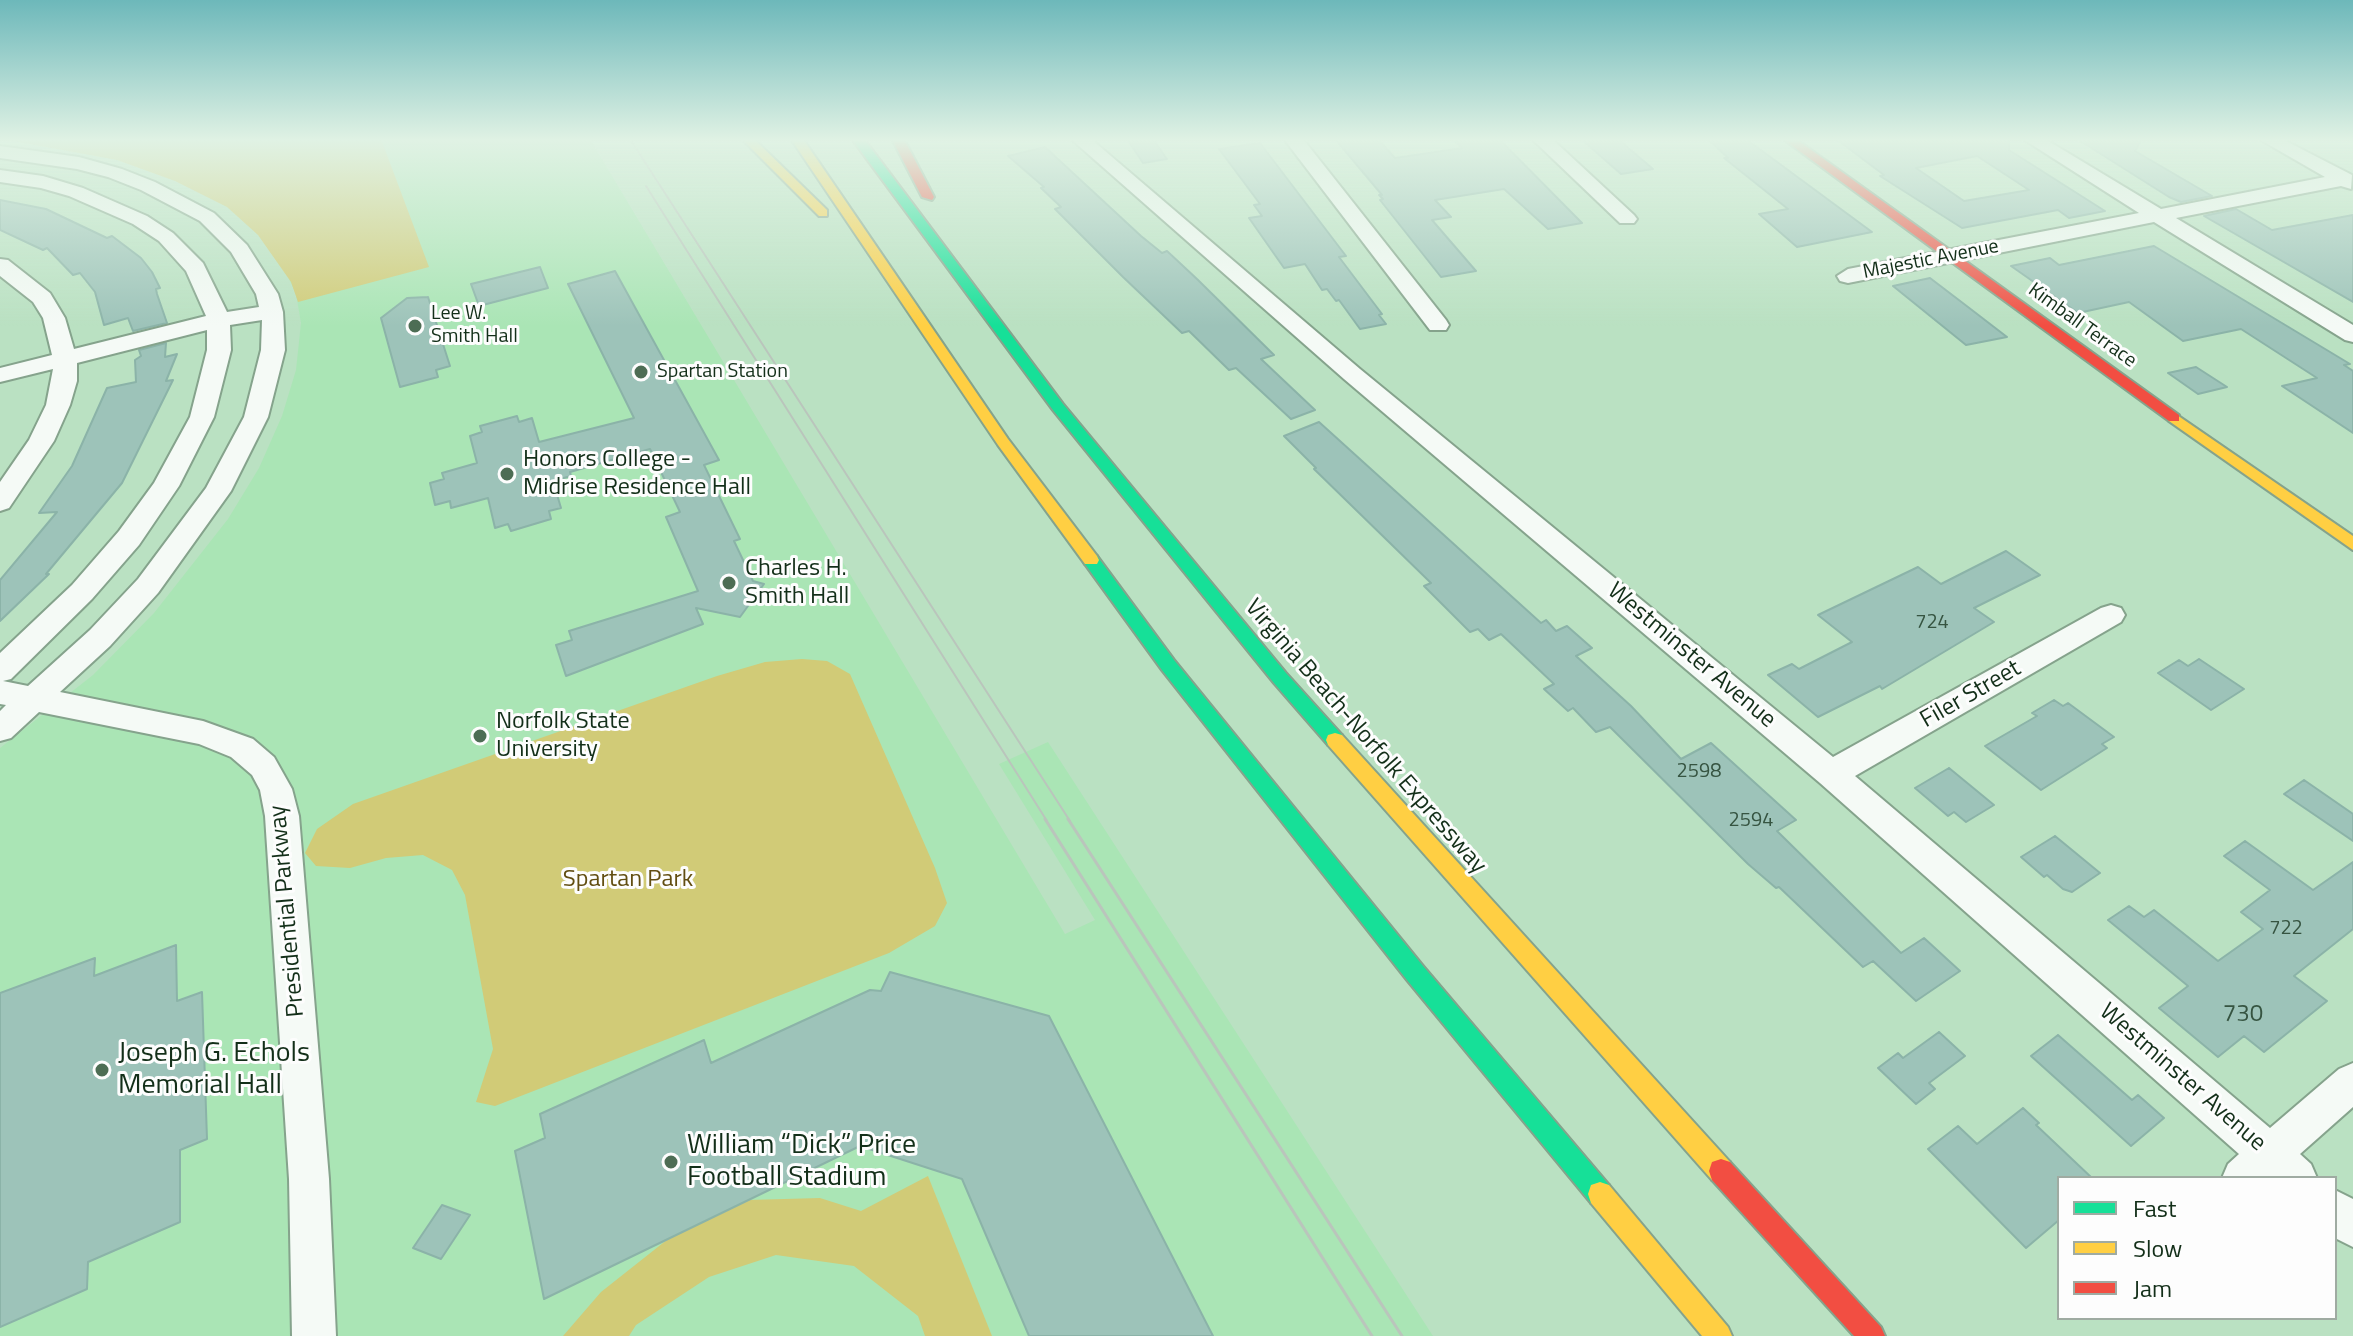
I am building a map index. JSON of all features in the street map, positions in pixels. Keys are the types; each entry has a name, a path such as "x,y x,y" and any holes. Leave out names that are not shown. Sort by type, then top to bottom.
{"main road":[{"path":"810,201 898,289"},
{"path":"839,201 1038,491 1220,731 1415,973 1719,1336"},
{"name":"Virginia Beach-Norfolk Expressway","path":"903,201 1115,479 1290,690 1564,999 1872,1336"},
{"path":"930,201 946,233 959,278"},
{"name":"Kimball Terrace","path":"1875,201 2353,544"}],"street":[{"path":"0,671 82,592 129,538 166,486 202,417 219,350 218,320 212,300 195,268 166,237 140,220 97,201"},
{"path":"0,729 17,696 100,638 148,586 218,491 238,457 265,387 273,350 272,312 267,294 240,249 207,217 180,201"},
{"name":"Westminster Avenue","path":"1152,201 1352,374 1554,539 1831,774 2270,1170"},
{"path":"1342,201 1438,325"},
{"path":"1608,201 1627,219"},
{"path":"2133,201 2353,335"},
{"name":"Majestic Avenue","path":"1848,276 2240,201"},
{"path":"0,265 42,298 54,318 65,359 65,381 58,405 41,441 0,502"},
{"path":"0,375 218,320 272,312"},
{"name":"Filer Street","path":"1831,774 2111,615"},
{"name":"Presidential Parkway","path":"17,696 203,733 242,748 263,766 276,789 282,816 309,1179 314,1336"},
{"path":"2270,1170 2353,1082"},
{"path":"2337,1213 2353,1226"}],"shaded area":[{"name":"Norfolk State University","path":"217,201 627,201 1065,934 1095,920 999,764 1048,742 1433,1336 0,1336 0,748 93,675 154,613 228,519 259,468 282,416 296,370 301,323 296,294 283,266 255,230"}],"green space":[{"path":"216,201 404,201 429,267 298,302 291,282 258,235 227,207"},
{"name":"Spartan Park","path":"802,659 827,661 850,674 935,868 947,903 935,926 889,953 495,1106 476,1102 493,1049 465,895 452,870 423,855 386,858 350,868 316,866 305,853 317,829 353,804 717,676 765,662"},
{"path":"928,1176 992,1336 925,1336 918,1316 854,1266 776,1255 709,1277 636,1325 629,1336 563,1336 601,1292 668,1239 748,1200 820,1198 861,1211"}],"building":[{"path":"0,201 7,201 46,209 107,238 112,236 141,258 152,272 160,288 156,289 157,294 167,323 133,331 128,318 104,325 95,292 80,273 73,275 47,248 43,250 0,230"},
{"path":"1055,201 1104,201 1162,253 1167,251 1274,355 1261,359 1315,410 1291,419 1236,368 1229,370 1189,331 1182,333 1055,209 1061,207"},
{"path":"1258,201 1304,201 1346,256 1339,257 1382,314 1379,315 1386,324 1360,329 1339,300 1336,301 1327,289 1322,290 1305,264 1284,268 1249,218 1262,216 1254,205 1260,204"},
{"path":"1381,201 1436,201 1451,217 1432,220 1476,271 1441,277"},
{"path":"1518,201 1561,201 1582,223 1548,229"},
{"path":"1778,201 1830,201 1872,232 1797,247 1759,214 1788,209"},
{"path":"1920,201 2090,201 2105,211 2069,218 2058,210 1962,228"},
{"path":"2236,209 2272,230 2353,215 2353,302 2204,216"},
{"path":"2154,246 2350,364 2344,365 2353,371 2353,433 2282,386 2317,378 2241,329 2183,341 2129,302 2078,313 2011,266 2050,258 2059,265"},
{"path":"540,267 548,288 479,306 471,284"},
{"path":"615,271 719,460 704,465 740,539 734,541 753,581 764,584 740,617 696,608 703,624 566,676 556,645 572,640 569,631 698,591 666,517 680,512 650,449 570,472 571,476 553,481 561,508 549,511 551,519 511,531 508,524 495,528 488,498 451,508 450,501 435,505 430,483 444,479 442,473 477,463 470,436 482,432 480,426 517,416 519,422 532,418 539,442 634,418 568,284"},
{"path":"1930,278 2007,337 1966,345 1893,286"},
{"name":"Lee W. Smith Hall","path":"428,297 450,366 436,370 438,377 400,387 381,318 407,298"},
{"path":"166,343 165,357 177,354 166,381 173,380 122,483 46,574 49,574 0,621 0,580 57,512 39,513 72,466 107,388 136,382 135,360 141,356 139,350"},
{"path":"2196,367 2227,387 2198,394 2168,373"},
{"path":"1319,422 1541,623 1546,620 1556,631 1567,626 1592,648 1576,656 1631,706 1681,759 1711,743 1796,820 1777,831 1901,953 1924,938 1960,971 1916,1001 1873,961 1863,967 1779,887 1776,888 1748,864 1610,727 1596,732 1573,708 1568,711 1544,689 1554,684 1501,634 1489,640 1478,629 1470,632 1424,586 1431,583 1284,436"},
{"path":"2006,551 2040,575 1974,608 1994,622 1882,689 1880,686 1818,717 1768,675 1792,664 1799,669 1852,642 1818,615 1918,567 1941,584"},
{"path":"2199,659 2244,689 2211,710 2158,673 2179,660 2188,666"},
{"path":"2054,700 2063,706 2068,703 2114,737 2102,744 2107,748 2041,790 1985,746 2037,716 2032,713"},
{"path":"1949,768 1994,805 1966,822 1954,812 1948,816 1915,788"},
{"path":"2304,780 2353,814 2353,841 2284,794"},
{"path":"2055,836 2100,873 2072,892 2063,889 2047,875 2044,877 2021,857"},
{"path":"2245,841 2313,890 2353,862 2353,929 2294,976 2327,1001 2264,1052 2244,1036 2218,1057 2159,1008 2188,986 2108,920 2129,906 2144,917 2154,910 2218,961 2263,929 2241,912 2270,890 2224,856"},
{"name":"Joseph G. Echols Memorial Hall","path":"176,945 177,1001 202,992 207,1139 180,1150 180,1222 88,1262 87,1289 0,1327 0,993 95,958 94,976"},
{"name":"William “Dick” Price Football Stadium","path":"890,972 1049,1016 1213,1336 1029,1336 962,1179 860,1146 544,1299 515,1151 545,1138 540,1114 704,1040 711,1063 870,990 881,991"},
{"path":"1939,1032 1965,1056 1929,1083 1935,1089 1916,1104 1878,1068 1898,1053 1903,1058"},
{"path":"2058,1035 2132,1100 2138,1095 2164,1118 2131,1146 2031,1056"},
{"path":"2023,1108 2039,1123 2036,1125 2090,1176 2057,1176 2057,1222 2026,1248 1928,1149 1958,1126 1977,1144"},
{"path":"442,1205 470,1215 441,1259 413,1248"}],"tram line":[{"path":"656,201 1047,821"},
{"path":"670,201 1070,821"},
{"path":"1045,819 1372,1336"},
{"path":"1068,819 1402,1336"}],"traffic: fast":[{"path":"905,201 1058,407 1280,678 1335,740"},
{"path":"1091,560 1168,665 1415,973 1600,1194"}],"traffic: slow":[{"path":"811,201 823,213"},
{"path":"839,201 1003,442 1091,560"},
{"path":"2174,418 2353,544"},
{"path":"1335,740 1721,1171"},
{"path":"1600,1194 1719,1336"}],"traffic: jam":[{"path":"1875,201 2174,418"},
{"path":"1721,1171 1872,1336"}],"place":[{"name":"Lee W. Smith Hall","path":"415,326"},
{"name":"Spartan Station","path":"641,372"},
{"name":"Honors College - Midrise Residence Hall","path":"507,474"},
{"name":"Charles H. Smith Hall","path":"729,583"},
{"name":"Norfolk State University","path":"480,736"},
{"name":"Joseph G. Echols Memorial Hall","path":"102,1070"},
{"name":"William “Dick” Price Football Stadium","path":"671,1162"}]}
